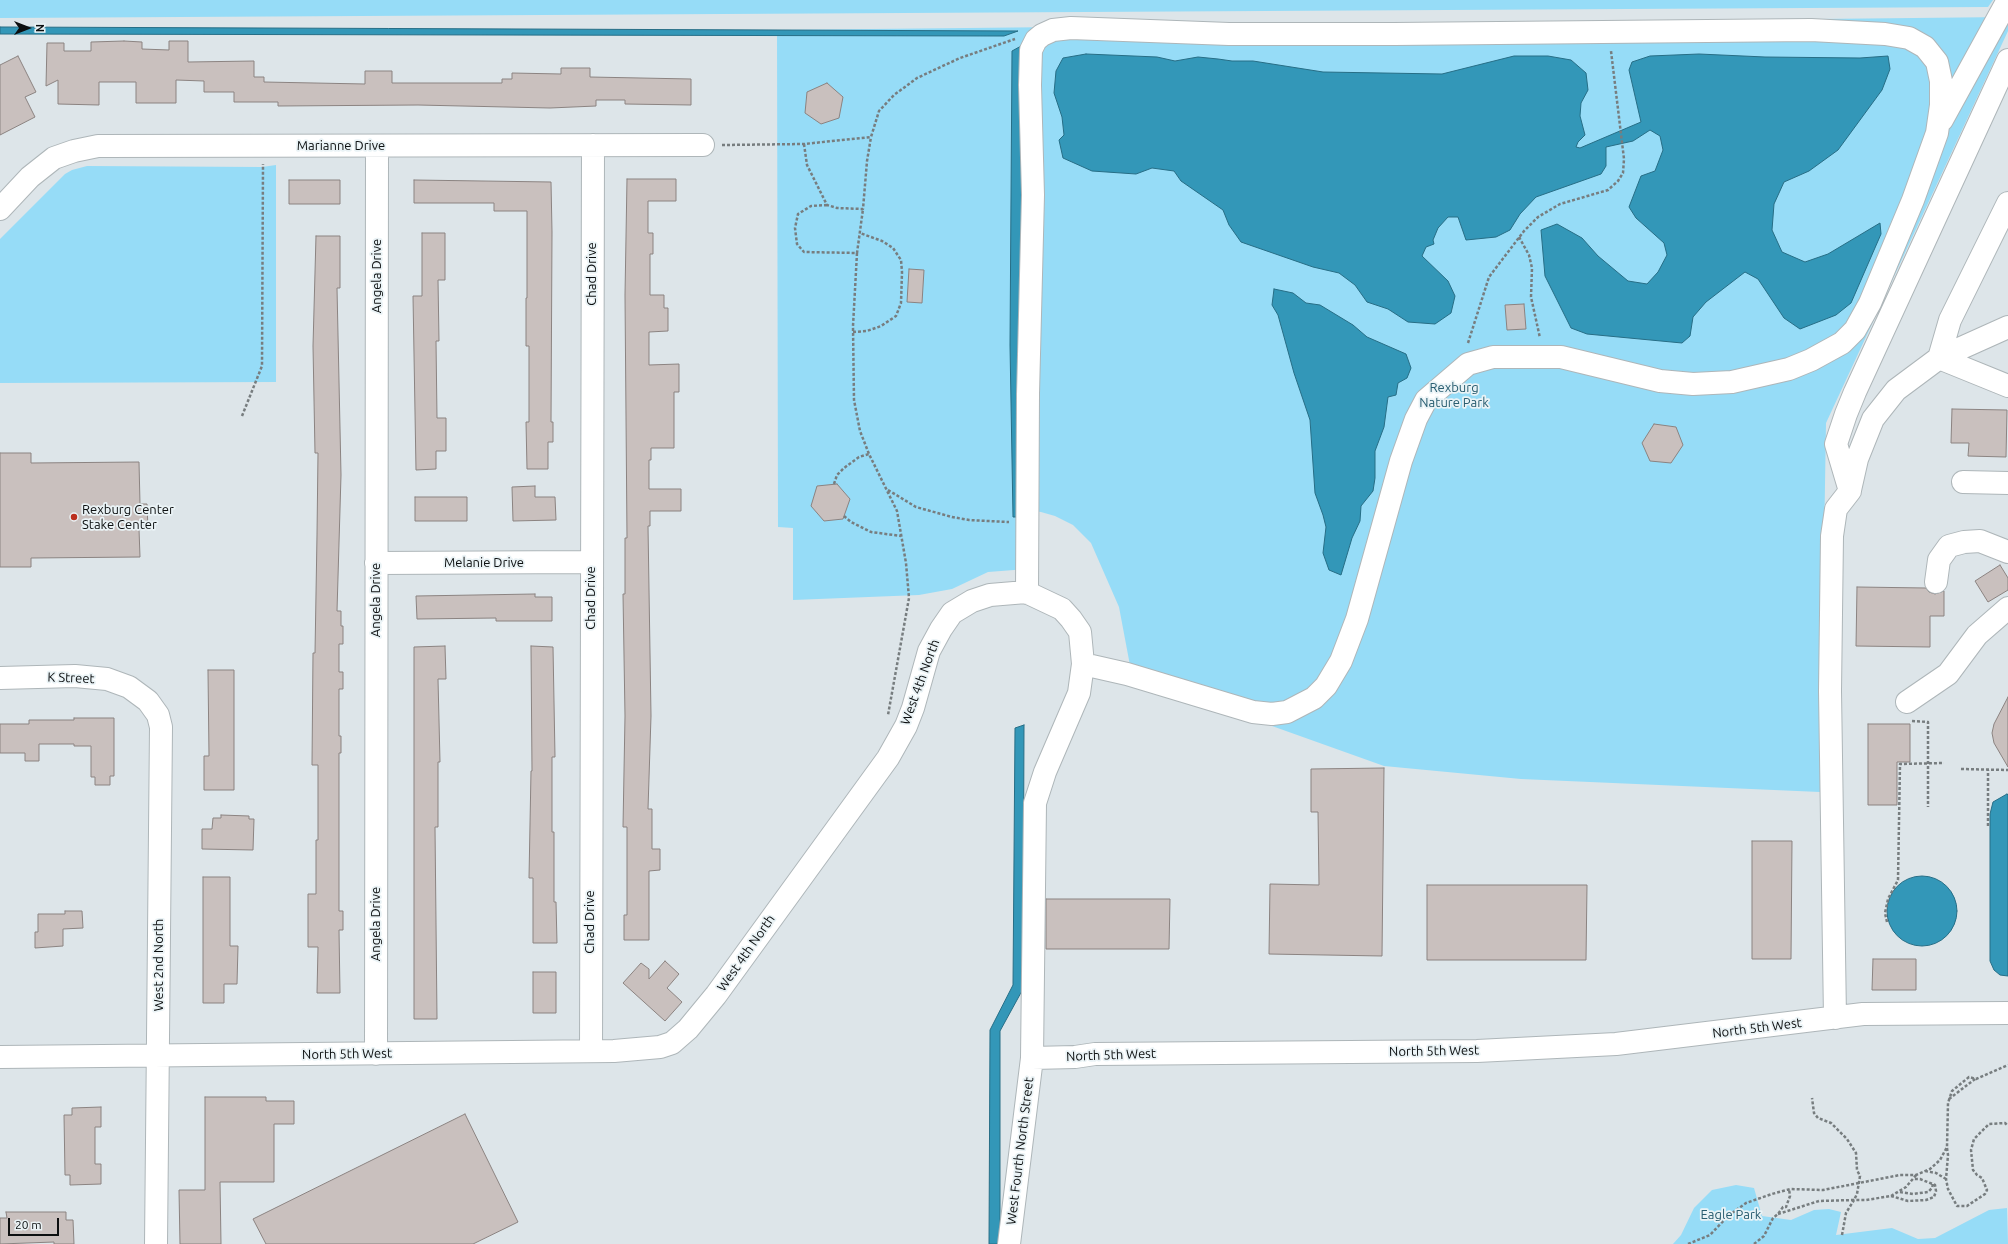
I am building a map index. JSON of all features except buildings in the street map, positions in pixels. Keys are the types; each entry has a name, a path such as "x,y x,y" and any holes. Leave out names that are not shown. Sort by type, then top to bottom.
{"street":[{"path":"1083,664 1126,674 1253,712 1272,714 1287,712 1314,698 1326,686 1341,661 1357,619 1401,461 1416,419 1426,400 1468,364 1493,357 1561,357 1660,381 1693,384 1732,382 1757,377 1789,369 1829,351 1855,330 1870,303 1913,200 1938,127 2008,0"},
{"path":"1026,593 1028,394 1033,195 1030,85 1031,50 1036,40 1053,30 1071,28 1237,34 1811,30 1885,34 1909,38 1925,47 1937,62 1941,81 1941,105 1938,127"},
{"path":"1850,491 1836,444 1846,414 1952,179 2008,60"},
{"name":"Chad Drive","path":"591,1051 593,145"},
{"name":"Marianne Drive","path":"0,209 30,177 54,158 74,151 98,146 703,145"},
{"name":"Angela Drive","path":"376,1054 377,146"},
{"path":"1939,358 1950,320 2008,203"},
{"path":"1835,1018 1830,691 1832,536 1836,509 1850,491 1857,459 1873,419 1896,390 1939,358 2005,326"},
{"path":"1939,358 2008,386"},
{"path":"1963,482 2008,483"},
{"path":"1936,582 1939,560 1949,546 1964,542 1980,541 2008,552"},
{"name":"Melanie Drive","path":"376,563 591,562"},
{"name":"West 4th North","path":"688,1029 716,995 888,758 908,720 929,651 941,628 952,613 972,601 990,595 1026,593 1062,610 1071,619 1080,632 1083,664 1079,693 1045,772 1035,803 1032,1058"},
{"path":"1910,712 1948,674 1977,635 2008,608"},
{"name":"K Street","path":"0,678 76,676 107,679 129,687 139,695"},
{"name":"West 2nd North","path":"139,695 148,701 158,715 161,726 156,1244"},
{"name":"North 5th West","path":"1032,1058 1075,1057 1095,1054 1477,1051 1600,1045 1681,1038 1863,1014 2008,1013"},
{"name":"North 5th West","path":"0,1057 591,1051 660,1047 672,1043 688,1029"},
{"name":"West Fourth North Street","path":"1009,1244 1032,1058"}],"path":[{"path":"1464,368 1469,339 1489,277 1519,237 1538,217 1549,210 1560,204 1608,190 1618,181 1623,173 1624,159 1610,54 1611,37 1613,32"},
{"path":"887,719 908,598 906,563 897,511 869,454 860,431 854,400 853,332 857,253 871,137 879,111 894,95 917,78 982,49 1017,38"},
{"path":"703,145 804,144 871,137"},
{"path":"804,144 807,165 827,205"},
{"path":"242,416 262,366 264,163"},
{"path":"857,253 804,252 797,244 795,228 798,214 811,206 827,205 837,208 863,209"},
{"path":"853,332 867,331 881,326 896,316 901,303 902,272 900,260 893,248 882,240 860,233"},
{"path":"1519,237 1528,255 1532,268 1531,297 1539,327 1543,357"},
{"path":"834,484 837,475 844,468 855,460 869,454"},
{"path":"887,490 916,507 952,517 986,521 1027,522"},
{"path":"844,516 851,522 871,532 901,536"},
{"path":"1910,712 1928,722 1928,807"},
{"path":"1887,922 1885,913 1888,899 1898,880 1900,764 1944,763"},
{"path":"1961,769 2008,770"},
{"path":"1988,770 1988,826"},
{"path":"1949,1099 1976,1078 2008,1065"},
{"path":"1976,1078 1969,1077 1952,1090 1949,1099 1946,1180 1950,1195 1957,1206 1967,1206 1985,1194 1987,1190 1986,1183 1973,1170 1971,1150 1974,1139 1989,1124 2005,1123 2008,1126"},
{"path":"1812,1098 1814,1113 1818,1118 1831,1123 1847,1139 1856,1153 1857,1170 1860,1176 1859,1184 1854,1200 1846,1213 1842,1235"},
{"path":"1688,1244 1710,1236 1728,1216 1746,1203 1789,1189 1823,1190 1900,1175 1917,1174 1940,1160 1947,1147"},
{"path":"1924,1171 1936,1173 1946,1180"},
{"path":"1778,1214 1819,1201 1866,1200 1891,1196 1899,1192 1914,1180 1917,1174"},
{"path":"1891,1196 1908,1201 1926,1200 1934,1197 1936,1191 1935,1185 1920,1179 1914,1180"},
{"path":"1899,1192 1913,1194 1928,1192 1932,1188 1933,1184"},
{"path":"1754,1244 1764,1236 1773,1218 1788,1203 1789,1189"}],"green space":[{"path":"0,0 1993,0 1988,7 0,18"},
{"name":"Rexburg Nature Park","path":"2008,17 2008,31 1826,423 1820,792 1521,779 1384,766 1132,676 1119,607 1091,543 1073,525 1055,516 1041,512 1027,510 1027,569 988,572 952,589 919,595 793,600 793,528 778,527 777,30"},
{"path":"276,165 276,382 0,383 0,239 65,174 72,170 87,166 262,167"},
{"name":"Eagle Park","path":"1736,1185 1754,1188 1762,1216 1791,1220 1814,1210 1829,1209 1841,1212 1836,1235 1892,1228 1918,1239 1935,1238 1989,1210 2007,1208 2008,1244 1673,1244 1681,1235 1694,1208 1712,1190"}],"shaded area":[{"path":"0,27 1018,31 1004,36 0,34"},
{"path":"1023,45 1023,517 1013,517 1010,345 1012,51"},
{"path":"1086,54 1157,57 1175,61 1198,57 1232,61 1253,61 1323,72 1442,74 1514,56 1548,56 1571,60 1586,73 1588,90 1581,103 1580,116 1585,135 1578,142 1576,147 1580,148 1641,122 1629,70 1632,62 1650,56 1699,54 1765,57 1860,58 1888,56 1890,69 1882,90 1838,150 1809,171 1784,182 1774,204 1772,230 1782,252 1805,262 1828,254 1880,223 1881,234 1851,303 1836,315 1800,329 1784,318 1758,279 1745,272 1706,302 1693,317 1690,336 1682,343 1587,334 1571,328 1545,276 1541,230 1557,224 1582,238 1598,256 1628,281 1647,284 1658,272 1667,255 1664,243 1636,218 1629,207 1641,176 1655,171 1663,150 1660,136 1650,130 1633,141 1606,147 1606,166 1601,174 1536,197 1520,214 1510,230 1496,237 1466,240 1458,217 1448,217 1438,228 1433,240 1434,244 1426,247 1422,256 1448,281 1455,296 1451,313 1435,324 1408,322 1388,309 1367,302 1355,285 1339,273 1313,267 1241,242 1229,225 1223,210 1181,181 1174,171 1152,168 1136,174 1092,171 1063,158 1059,140 1064,135 1062,117 1054,93 1056,71 1063,58"},
{"path":"1274,289 1293,293 1306,303 1320,305 1353,325 1367,337 1406,354 1411,368 1407,378 1398,383 1396,395 1388,397 1384,427 1375,451 1375,478 1373,491 1361,506 1360,521 1352,538 1341,575 1329,570 1323,553 1326,527 1315,493 1310,420 1294,373 1278,315 1272,305"},
{"path":"1024,725 1023,989 1000,1031 1000,1244 989,1244 990,1030 1013,985 1015,728"},
{"path":"2007,794 2008,976 2000,975 1994,970 1990,961 1990,814 1993,802"},
{"path":"1922,876 1935,879 1947,886 1954,898 1957,911 1954,924 1947,936 1935,943 1922,946 1909,943 1897,936 1890,924 1887,911 1890,898 1897,886 1909,879"}],"place":[{"name":"Rexburg Center Stake Center","path":"74,517"}]}
